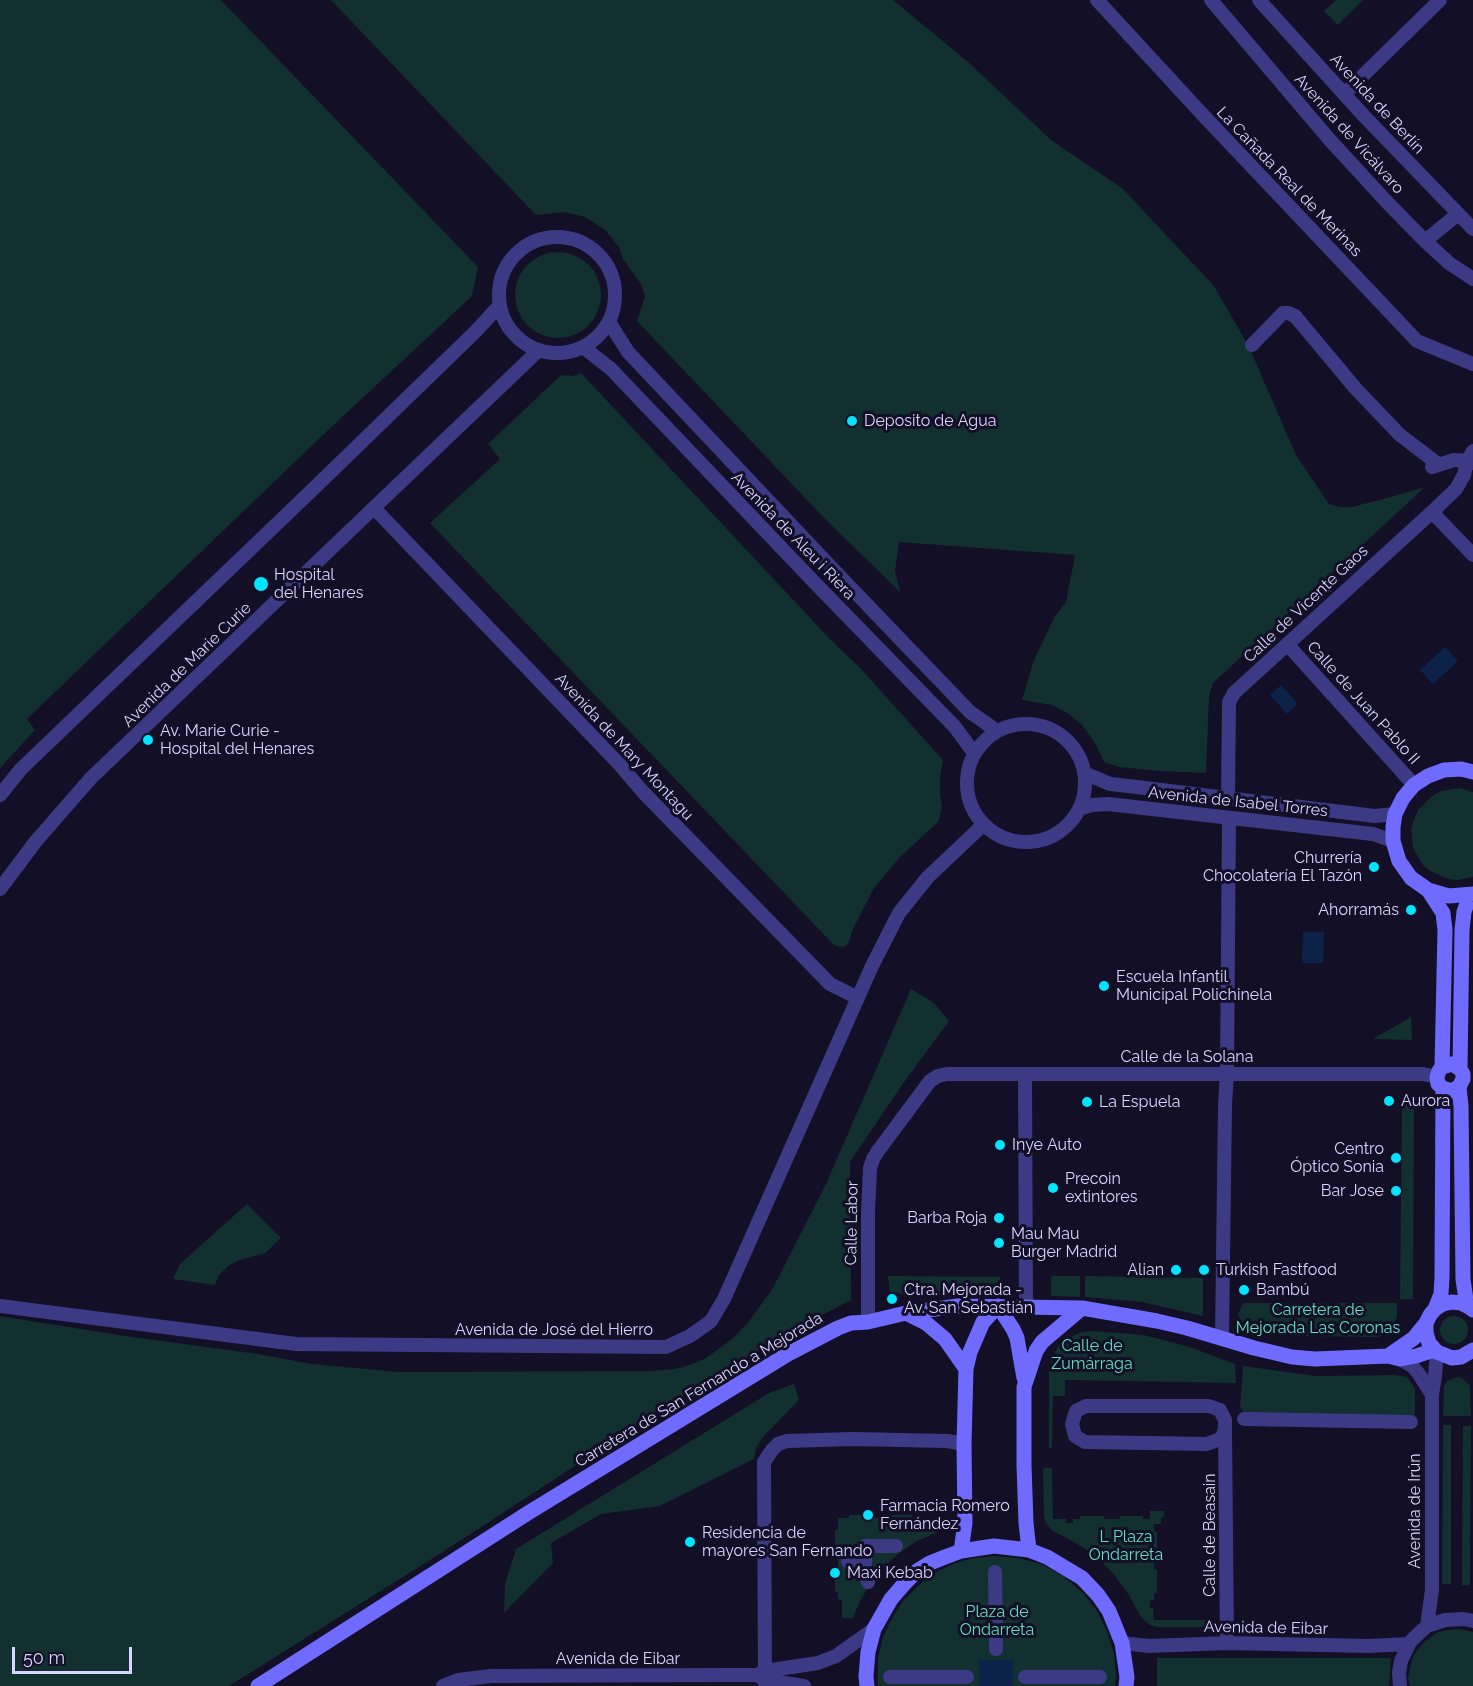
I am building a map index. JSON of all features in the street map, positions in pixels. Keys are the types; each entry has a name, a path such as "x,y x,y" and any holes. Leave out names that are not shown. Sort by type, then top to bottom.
{"street":[{"name":"La Cañada Real de Merinas","path":"1097,0 1417,340 1473,364"},
{"name":"Avenida de Vicálvaro","path":"1211,0 1329,139 1425,241 1449,263 1473,279"},
{"name":"Avenida de Berlín","path":"1259,0 1344,94 1473,229"},
{"path":"1344,94 1440,0"},
{"path":"1425,241 1458,214"},
{"path":"562,236 578,240 593,248 604,260 612,274 615,290 614,307 609,322 593,341 583,347 561,353 539,351 525,344 504,320 500,304 500,286 506,267 517,252 530,243 546,237 562,236"},
{"path":"0,795 21,769 475,332 500,304"},
{"path":"1252,345 1282,313 1294,316 1356,389 1400,435 1434,466 1471,458"},
{"name":"Avenida de Aleu i Riera","path":"609,322 628,352 970,712 997,731"},
{"name":"Avenida de Aleu i Riera","path":"583,347 619,377 955,727 974,753"},
{"name":"Avenida de Marie Curie","path":"0,890 36,841 91,778 539,351"},
{"name":"Calle de Vicente Gaos","path":"1228,798 1229,702 1234,693 1456,489 1471,458"},
{"name":"Avenida de Mary Montagu","path":"375,509 620,765 643,792 830,984 858,998"},
{"path":"1432,512 1473,555"},
{"name":"Calle de Juan Pablo II","path":"1287,644 1414,785"},
{"path":"1018,724 1040,725 1066,739 1082,763 1084,791 1079,809 1073,819 1056,834 1035,842 1024,843 1002,838 983,825 975,815 967,791 966,778 969,765 974,753 988,737 997,731 1018,724"},
{"path":"1471,1308 1466,1300 1463,1279 1461,1106 1464,1079 1462,930 1464,912 1472,895 1449,896 1428,890 1411,878 1399,861 1393,841 1393,827 1395,814 1403,798 1414,785 1444,770 1461,769 1473,772"},
{"name":"Avenida de Isabel Torres","path":"1084,773 1110,784 1375,816 1395,814"},
{"name":"Avenida de Isabel Torres","path":"1079,809 1108,804 1374,834 1393,841"},
{"path":"1222,1339 1227,1074 1228,818"},
{"name":"Avenida de José del Hierro","path":"0,1306 296,1344 666,1347 690,1336 711,1321 724,1299 858,998 899,913 928,877 983,825"},
{"path":"1428,890 1443,912 1445,930 1441,1078 1441,1294 1426,1323 1394,1358 1412,1366 1432,1395"},
{"path":"1441,1078 1452,1065 1464,1079"},
{"name":"Calle de la Solana","path":"938,1076 947,1074 1423,1074 1441,1078"},
{"path":"1025,1074 1026,1307"},
{"name":"Calle Labor","path":"868,1322 870,1168 878,1151 930,1081 938,1076"},
{"path":"1441,1078 1451,1090 1464,1079"},
{"path":"1435,1309 1452,1302 1471,1308"},
{"name":"Carretera de San Fernando a Mejorada","path":"258,1686 528,1513 788,1354 851,1323 958,1306 1082,1308 1157,1321 1292,1357 1394,1358 1435,1351"},
{"path":"961,1551 965,1523 966,1369 970,1352 983,1322 998,1306 1017,1338 1020,1351 1024,1387 1024,1477 1029,1550"},
{"path":"1024,1387 1036,1351 1042,1342 1082,1308"},
{"path":"906,1313 926,1323 945,1339 966,1369"},
{"path":"1426,1323 1429,1343 1435,1351 1452,1358 1472,1354"},
{"name":"Avenida de Irún","path":"1427,1626 1432,1590 1432,1395 1436,1376 1435,1351"},
{"name":"Calle de Beasain","path":"1225,1430 1220,1439 1207,1444 1085,1442 1075,1436 1072,1424 1076,1411 1086,1406 1209,1406 1220,1410 1225,1420 1227,1643"},
{"path":"1244,1419 1411,1422"},
{"path":"763,1678 764,1462 772,1450 778,1444 788,1441 853,1439 947,1441 964,1444"},
{"path":"868,1582 864,1566 865,1546 897,1546"},
{"path":"867,1686 868,1652 874,1629 891,1599 917,1571 930,1563 961,1551 994,1546 1029,1550 1047,1557 1082,1578 1098,1594 1122,1643 1127,1677 1126,1686"},
{"path":"848,1562 864,1566"},
{"path":"995,1572 996,1649"},
{"path":"1400,1686 1401,1661 1409,1644 1427,1626 1455,1618 1473,1621"},
{"name":"Avenida de Eibar","path":"763,1678 836,1656 874,1629"},
{"name":"Avenida de Eibar","path":"1122,1643 1149,1646 1227,1643 1369,1646 1409,1644"},
{"name":"Avenida de Eibar","path":"443,1686 458,1680 479,1677 763,1678 804,1686"},
{"path":"890,1677 967,1677"},
{"path":"1025,1677 1100,1677"}],"green space":[{"path":"0,0 221,0 478,267 472,296 324,434 27,719 35,730 0,768"},
{"path":"331,0 893,0 968,62 1051,140 1122,188 1214,286 1249,347 1296,455 1329,504 1351,507 1425,487 1213,683 1209,696 1206,773 1119,767 1104,762 1083,726 1069,714 1052,705 1022,700 1034,660 1055,616 1066,602 1075,555 899,542 895,571 900,592 826,520 637,321 645,296 641,284 623,259 619,247 605,230 585,217 564,212 536,215"},
{"path":"1336,0 1363,0 1338,25 1324,11"},
{"path":"558,252 582,259 594,271 601,295 594,319 582,331 558,338 534,331 522,319 515,295 522,271 534,259"},
{"path":"581,373 828,637 861,669 943,760 940,778 942,808 938,822 901,856 874,888 846,946 834,945 430,523 500,459 488,444 561,375 573,376"},
{"path":"1460,788 1473,792 1473,877 1458,880 1448,879 1430,871 1423,865 1413,848 1411,828 1418,810 1432,796 1441,791"},
{"path":"911,989 934,1003 949,1021 850,1162 851,1300 791,1331 678,1399 438,1555 229,1686 0,1686 0,1316 312,1364 399,1372 651,1371 690,1365 706,1358 732,1339 747,1324 773,1288 826,1184"},
{"path":"1411,1017 1412,1040 1373,1039"},
{"path":"1402,1099 1412,1099 1414,1107 1413,1299 1400,1299"},
{"path":"247,1204 281,1238 265,1253 228,1266 219,1275 215,1285 173,1279 180,1264"},
{"path":"888,1276 1000,1277 1000,1293 905,1297 903,1294 890,1292"},
{"path":"1051,1276 1080,1276 1080,1297 1051,1296"},
{"name":"Carretera de Mejorada Las Coronas","path":"1085,1276 1203,1278 1203,1316 1142,1302 1085,1297"},
{"name":"Carretera de Mejorada Las Coronas","path":"1243,1303 1397,1303 1397,1317 1389,1331 1378,1337 1300,1336 1279,1334 1241,1322 1238,1314"},
{"path":"1454,1316 1464,1320 1468,1330 1464,1340 1454,1344 1444,1340 1440,1330 1444,1320"},
{"name":"Calle de Zumárraga","path":"1081,1332 1144,1335 1190,1347 1235,1364 1236,1383 1065,1380 1065,1396 1053,1396 1052,1448 1049,1449 1049,1372 1052,1359 1062,1341"},
{"path":"1243,1366 1316,1376 1395,1375 1407,1377 1415,1388 1415,1417 1246,1415 1240,1407"},
{"path":"1457,1377 1462,1378 1470,1386 1471,1416 1443,1416 1444,1386 1447,1381"},
{"path":"794,1384 799,1400 762,1438 756,1448 754,1459 660,1506 601,1514 551,1543 553,1563 504,1613 505,1584 516,1549 769,1393"},
{"path":"1443,1425 1451,1425 1451,1584 1442,1584"},
{"path":"1463,1426 1471,1426 1470,1585 1462,1585"},
{"name":"L Plaza Ondarreta","path":"1043,1468 1052,1468 1053,1519 1066,1519 1066,1523 1073,1523 1073,1519 1080,1519 1080,1516 1104,1516 1104,1519 1119,1519 1120,1516 1143,1516 1143,1519 1150,1519 1150,1511 1164,1511 1161,1524 1154,1524 1154,1531 1157,1532 1154,1569 1157,1570 1157,1593 1154,1593 1154,1600 1150,1601 1150,1608 1153,1608 1154,1620 1205,1620 1205,1627 1150,1625 1141,1617 1126,1590 1109,1569 1090,1552 1051,1530 1044,1517"},
{"path":"849,1515 873,1515 873,1518 888,1518 888,1515 912,1515 912,1518 919,1518 920,1521 938,1522 938,1532 917,1541 899,1553 872,1581 853,1618 842,1618 842,1600 838,1599 838,1592 835,1592 835,1569 838,1568 838,1554 835,1553 835,1530 838,1530 838,1518 849,1518"},
{"name":"Plaza de Ondarreta","path":"994,1556 1018,1558 1041,1564 1062,1575 1081,1591 1096,1609 1107,1631 1114,1654 1115,1686 878,1686 878,1658 883,1637 903,1601 934,1573 973,1558"},
{"path":"1460,1629 1473,1632 1473,1686 1410,1686 1408,1678 1413,1656 1424,1642 1438,1632"},
{"path":"1157,1658 1391,1659 1389,1686 1157,1686"}],"water":[{"path":"1445,647 1458,661 1433,684 1420,670"},
{"path":"1281,685 1298,704 1287,714 1270,695"},
{"path":"1303,932 1324,932 1323,963 1302,963"},
{"path":"979,1660 1013,1660 1013,1686 979,1686"}],"place":[{"name":"Deposito de Agua","path":"852,421"},
{"name":"Hospital del Henares","path":"261,584"},
{"name":"Av. Marie Curie - Hospital del Henares","path":"148,740"},
{"name":"Churrería Chocolatería El Tazón","path":"1374,867"},
{"name":"Ahorramás","path":"1411,910"},
{"name":"Escuela Infantil Municipal Polichinela","path":"1104,986"},
{"name":"Aurora","path":"1389,1101"},
{"name":"La Espuela","path":"1087,1102"},
{"name":"Inye Auto","path":"1000,1145"},
{"name":"Centro Óptico Sonia","path":"1396,1158"},
{"name":"Precoin extintores","path":"1053,1188"},
{"name":"Bar Jose","path":"1396,1191"},
{"name":"Barba Roja","path":"999,1218"},
{"name":"Mau Mau Burger Madrid","path":"999,1243"},
{"name":"Alian","path":"1176,1270"},
{"name":"Turkish Fastfood","path":"1204,1270"},
{"name":"Bambú","path":"1244,1290"},
{"name":"Ctra. Mejorada - Av. San Sebastián","path":"892,1299"},
{"name":"Farmacia Romero Fernández","path":"868,1515"},
{"name":"Residencia de mayores San Fernando","path":"690,1542"},
{"name":"Maxi Kebab","path":"835,1573"}]}
